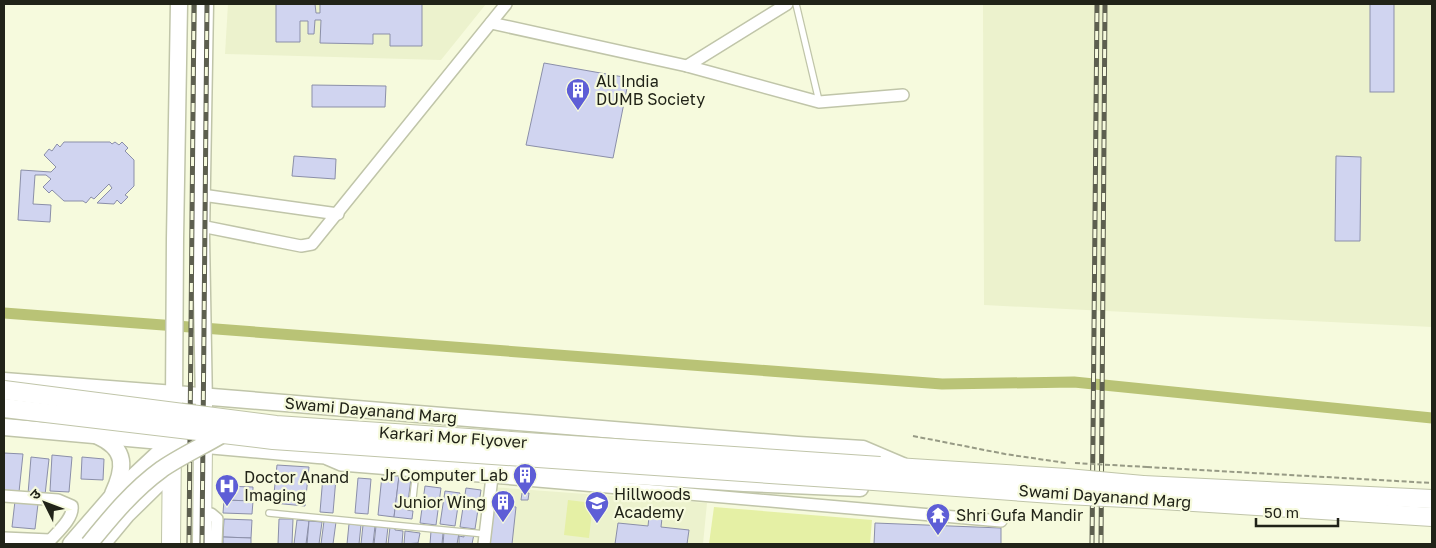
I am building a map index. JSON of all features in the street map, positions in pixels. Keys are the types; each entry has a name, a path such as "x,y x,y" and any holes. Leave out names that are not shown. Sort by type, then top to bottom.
{"main road":[{"path":"171,544 172,441 175,394 175,239 179,4"},
{"path":"202,544 205,396 201,232 205,4"},
{"name":"Swami Dayanand Marg","path":"4,381 863,449 904,466 1067,479 1144,492 1432,517"},
{"name":"Karkari Mor Flyover","path":"4,390 276,425 877,474 896,483"},
{"name":"Karkari Mor Flyover","path":"4,408 283,441 877,474 904,466"},
{"path":"4,427 318,455 800,486 875,489 896,483"},
{"path":"95,434 111,444 120,456 120,479 111,498"},
{"path":"88,544 128,497 146,482 164,468 224,434"},
{"path":"71,544 111,498 172,441"},
{"path":"102,544 127,514 172,470"},
{"name":"Swami Dayanand Marg","path":"896,483 1067,479"},
{"name":"Swami Dayanand Marg","path":"1144,492 1432,499"},
{"path":"111,498 127,514"}],"street":[{"path":"201,232 305,246 312,244 506,4"},
{"path":"687,66 787,4"},
{"path":"491,23 687,66 819,102 903,95"},
{"path":"202,194 338,214"},
{"path":"4,435 44,438 47,430 50,405 44,384"},
{"path":"318,455 341,465 1001,521"},
{"path":"484,539 492,477"},
{"path":"4,496 58,500 72,506 69,518 48,542 4,538"},
{"path":"202,513 214,516 217,520 216,544"}],"lane":[{"path":"796,4 819,102"},
{"path":"412,506 416,471"},
{"path":"269,513 484,539"}],"path":[{"path":"913,436 1005,454 1067,479 1147,467 1432,483"}],"shaded area":[{"path":"228,4 486,4 441,60 225,54"},
{"path":"983,4 1432,4 1432,327 984,305"},
{"name":"Hillwoods Academy","path":"492,487 707,503 703,544 487,544"}],"green space":[{"path":"568,500 593,503 589,538 564,535"},
{"path":"714,507 872,520 870,544 709,544"}],"building":[{"path":"276,4 315,4 316,13 320,13 320,4 422,4 422,46 390,46 390,34 373,34 373,44 320,43 321,20 315,20 314,34 308,34 308,21 300,21 300,42 276,42"},
{"path":"1370,4 1394,4 1394,92 1370,92"},
{"name":"All India DUMB Society","path":"544,63 629,78 613,158 526,145"},
{"path":"312,85 386,86 385,107 312,107"},
{"path":"64,142 110,142 112,144 115,142 119,145 122,142 128,148 125,151 134,160 134,186 125,195 128,197 121,204 117,200 114,204 97,203 112,188 109,184 94,199 91,197 86,203 83,201 64,201 52,190 49,193 43,187 51,179 46,175 35,175 33,204 51,205 50,222 18,220 21,170 51,172 56,167 44,155 49,149 52,151 57,144 60,147"},
{"path":"294,156 336,159 335,179 292,176"},
{"path":"1336,156 1361,157 1360,241 1335,241"},
{"path":"4,453 23,454 19,492 4,491"},
{"path":"52,455 72,457 69,492 50,491"},
{"path":"31,457 49,459 45,495 28,494"},
{"path":"82,457 104,459 103,480 81,479"},
{"path":"277,465 309,467 305,506 273,503"},
{"path":"382,475 399,476 394,517 378,515"},
{"path":"323,476 336,478 333,513 320,512"},
{"path":"399,476 411,478 407,510 413,511 412,519 394,517"},
{"path":"358,478 371,479 368,514 355,513"},
{"path":"224,486 253,487 253,501 224,500"},
{"path":"425,486 441,488 436,525 420,523"},
{"path":"466,488 481,490 475,529 460,527"},
{"path":"445,491 460,493 455,526 440,524"},
{"name":"Jr Computer Lab","path":"522,493 529,493 528,500 521,500"},
{"path":"224,500 253,501 252,514 223,513"},
{"path":"15,501 38,504 35,529 12,527"},
{"name":"Junior Wing","path":"494,504 516,507 512,544 490,544"},
{"path":"649,517 662,518 661,527 689,530 687,544 615,544 618,523 648,526"},
{"path":"224,519 252,520 251,538 223,537"},
{"path":"279,519 293,519 292,544 278,544"},
{"path":"297,520 309,521 306,544 294,544"},
{"path":"309,521 322,522 319,544 307,544"},
{"path":"324,521 336,522 333,544 321,544"},
{"name":"Shri Gufa Mandir","path":"875,523 1001,528 1001,544 874,544"},
{"path":"349,524 361,525 359,544 347,544"},
{"path":"363,525 375,526 373,544 361,544"},
{"path":"376,526 388,527 386,544 374,544"},
{"path":"390,527 403,531 402,544 388,544"},
{"path":"405,531 420,533 418,543 404,544"},
{"path":"431,531 443,533 442,544 430,544"},
{"path":"444,532 459,533 457,544 443,544"},
{"path":"464,534 474,534 472,544 459,544 459,536 464,537"},
{"path":"223,537 251,538 251,544 223,544"}],"waterway":[{"path":"4,313 942,384 1074,382 1432,418"}],"railway":[{"path":"189,544 194,4"},
{"path":"202,544 207,4"},
{"path":"1092,544 1097,4"},
{"path":"1101,544 1105,4"}],"place":[{"name":"All India DUMB Society","path":"578,111"},
{"name":"Jr Computer Lab","path":"525,496"},
{"name":"Doctor Anand Imaging","path":"227,507"},
{"name":"Junior Wing","path":"503,523"},
{"name":"Hillwoods Academy","path":"597,524"},
{"name":"Shri Gufa Mandir","path":"938,536"}]}
